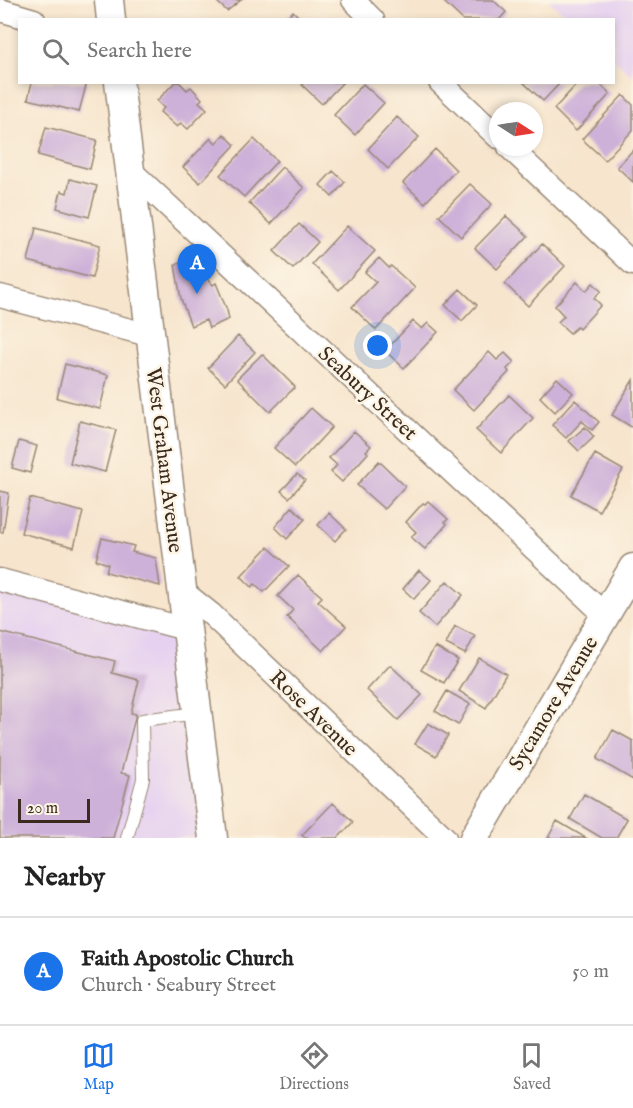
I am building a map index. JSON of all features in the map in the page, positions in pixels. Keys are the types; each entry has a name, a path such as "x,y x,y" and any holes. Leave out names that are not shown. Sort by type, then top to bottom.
{"street":[{"path":"109,0 111,18"},
{"path":"353,0 372,18"},
{"path":"0,10 27,18"},
{"name":"West Graham Avenue","path":"119,84 213,838"},
{"path":"442,84 489,128"},
{"path":"519,156 633,264"},
{"name":"Seabury Street","path":"130,170 605,615"},
{"path":"0,296 149,335"},
{"name":"Sycamore Avenue","path":"474,838 633,568"},
{"path":"0,580 186,629"},
{"name":"Rose Avenue","path":"181,590 211,614 445,838"}],"lane":[{"path":"128,838 143,779 142,720 197,713"}],"shaded area":[{"path":"548,0 633,0 633,76 615,60 615,18 569,18"},
{"path":"0,581 191,630 215,838 0,838"}],"building":[{"path":"215,0 241,0 227,11"},
{"path":"446,0 493,0 506,12 501,18 461,18 444,2"},
{"path":"293,11 300,18 287,18"},
{"path":"32,84 86,84 79,112 28,99"},
{"path":"173,84 181,84 187,90 191,87 202,99 199,102 207,109 188,129 181,123 177,127 160,112 164,108 157,101"},
{"path":"303,84 341,84 322,104"},
{"path":"363,84 384,103 355,135 334,115"},
{"path":"525,84 559,84 543,101"},
{"path":"577,84 600,84 610,94 576,131 554,109"},
{"path":"623,95 633,105 633,130 605,160 582,139"},
{"path":"397,117 419,137 388,169 368,149"},
{"path":"46,127 97,140 90,169 38,155"},
{"path":"224,134 235,145 200,183 183,167 211,138 216,143"},
{"path":"254,139 277,161 244,197 220,175"},
{"path":"435,149 456,170 425,203 403,183"},
{"path":"633,150 633,182 617,167"},
{"path":"282,167 304,188 271,224 249,203"},
{"path":"333,171 345,182 332,197 320,185"},
{"path":"70,179 97,186 89,217 57,208 61,191 67,193"},
{"path":"470,184 492,204 461,237 439,216"},
{"path":"506,216 528,236 497,269 475,248"},
{"path":"299,224 318,242 293,269 274,251"},
{"path":"347,226 375,251 339,290 312,264"},
{"path":"36,228 100,245 92,278 28,261"},
{"path":"542,244 565,266 528,306 505,284"},
{"path":"190,257 213,285 216,283 227,310 229,319 209,328 206,320 191,326 181,299 175,265"},
{"path":"379,258 415,288 376,330 352,307 376,282 365,272"},
{"path":"577,282 586,291 593,283 601,291 594,298 601,305 579,329 577,327 570,333 558,322 564,316 555,306"},
{"path":"460,289 477,305 462,321 445,305"},
{"path":"413,321 422,329 428,323 438,332 404,368 385,351"},
{"path":"238,336 255,352 225,384 208,368"},
{"path":"489,352 497,360 505,353 514,362 507,369 509,372 474,410 453,390"},
{"path":"262,354 295,387 270,412 237,379"},
{"path":"65,364 108,375 100,409 57,398"},
{"path":"557,378 573,393 555,412 540,397"},
{"path":"633,380 633,428 612,415"},
{"path":"509,395 533,418 501,453 476,430"},
{"path":"575,400 599,422 592,430 582,421 566,438 552,425"},
{"path":"311,408 332,427 295,467 274,448"},
{"path":"80,421 116,430 105,472 70,463"},
{"path":"585,427 594,437 579,451 569,441"},
{"path":"354,431 371,446 366,451 368,453 342,482 331,472 337,465 329,458"},
{"path":"19,441 37,446 30,473 12,468"},
{"path":"595,454 623,470 599,511 571,495"},
{"path":"379,461 405,486 384,509 357,485"},
{"path":"297,474 305,480 289,498 281,491"},
{"path":"0,491 9,493 3,532 0,532"},
{"path":"30,498 83,512 74,547 21,533"},
{"path":"428,501 448,519 445,522 447,524 425,549 411,537 416,532 406,522 423,503"},
{"path":"292,507 305,519 287,539 275,527"},
{"path":"329,513 346,529 335,541 318,525"},
{"path":"102,538 134,546 132,552 156,558 160,586 106,572 108,564 96,560"},
{"path":"268,547 289,566 264,592 255,584 252,587 241,576"},
{"path":"419,570 431,580 414,599 403,589"},
{"path":"298,575 322,597 318,601 346,626 323,651 287,617 293,610 278,596"},
{"path":"447,581 463,595 435,627 419,613"},
{"path":"455,626 475,636 465,654 446,644"},
{"path":"0,632 115,661 112,673 139,680 131,713 136,714 121,773 130,775 113,838 0,838"},
{"path":"435,647 458,660 444,683 421,670"},
{"path":"479,658 506,674 486,708 459,691"},
{"path":"390,665 422,695 398,720 367,690"},
{"path":"447,691 470,704 458,725 435,711"},
{"path":"428,723 448,735 436,756 415,744"},
{"path":"613,730 633,741 633,780 597,759"},
{"path":"584,794 627,819 616,838 602,838 570,819"},
{"path":"333,803 353,822 338,838 305,838 302,835"},
{"path":"557,821 586,838 548,838"}],"place":[{"name":"Faith Apostolic Church","path":"197,294"}]}
